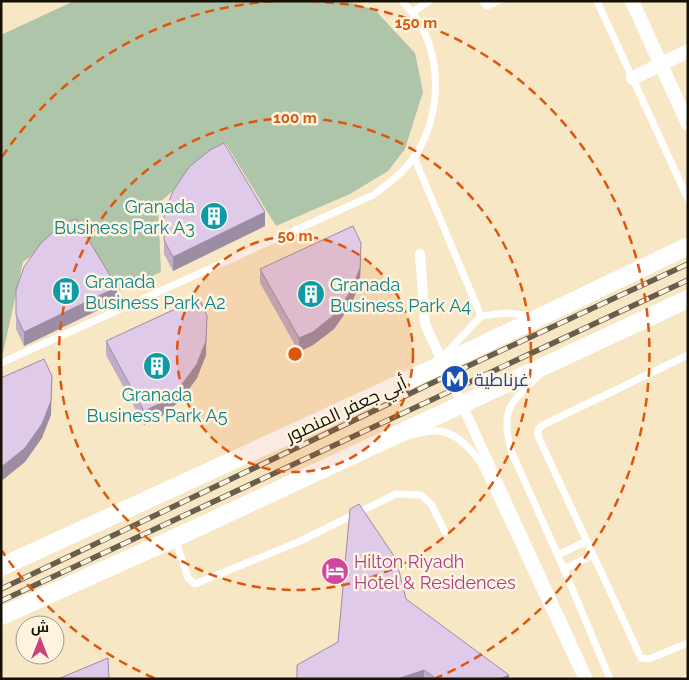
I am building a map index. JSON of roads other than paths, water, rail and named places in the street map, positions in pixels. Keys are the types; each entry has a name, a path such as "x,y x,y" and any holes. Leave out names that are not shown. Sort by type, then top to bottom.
{"street":[{"path":"632,1 688,124"},
{"path":"633,78 688,51"},
{"name":"أبي جعفر المنصور","path":"1,567 432,370 688,246"},
{"path":"420,254 425,324 588,679"},
{"path":"1,616 175,538 688,299"}],"lane":[{"path":"1,363 373,195 395,178 414,157 428,130 436,79 430,46 413,12 402,1"},
{"path":"413,12 429,1"},
{"path":"483,1 488,6 498,1"},
{"path":"597,1 688,199"},
{"path":"414,157 481,316"},
{"path":"432,370 464,332 481,316 508,313 540,318"},
{"path":"688,355 543,424 538,430 538,436 641,658 649,659 688,643"},
{"path":"551,363 511,402 507,420 507,436 512,454 558,555 610,679"},
{"path":"386,440 439,430 460,440 472,450 481,463 582,679"},
{"path":"175,538 188,578 196,584 298,542 396,494 420,496 430,504 445,532"},
{"path":"558,555 587,541"},
{"path":"564,569 593,555"}],"railway":[{"path":"1,589 453,373 688,264"},
{"path":"1,601 688,280"}],"place":[{"name":"Granada Business Park A3","path":"214,216"},
{"name":"Granada Business Park A2","path":"66,291"},
{"name":"Granada Business Park A4","path":"311,294"},
{"name":"Granada Business Park A5","path":"157,366"},
{"name":"غرناطية","path":"455,379"},
{"name":"Hilton Riyadh Hotel & Residences","path":"335,571"}]}
